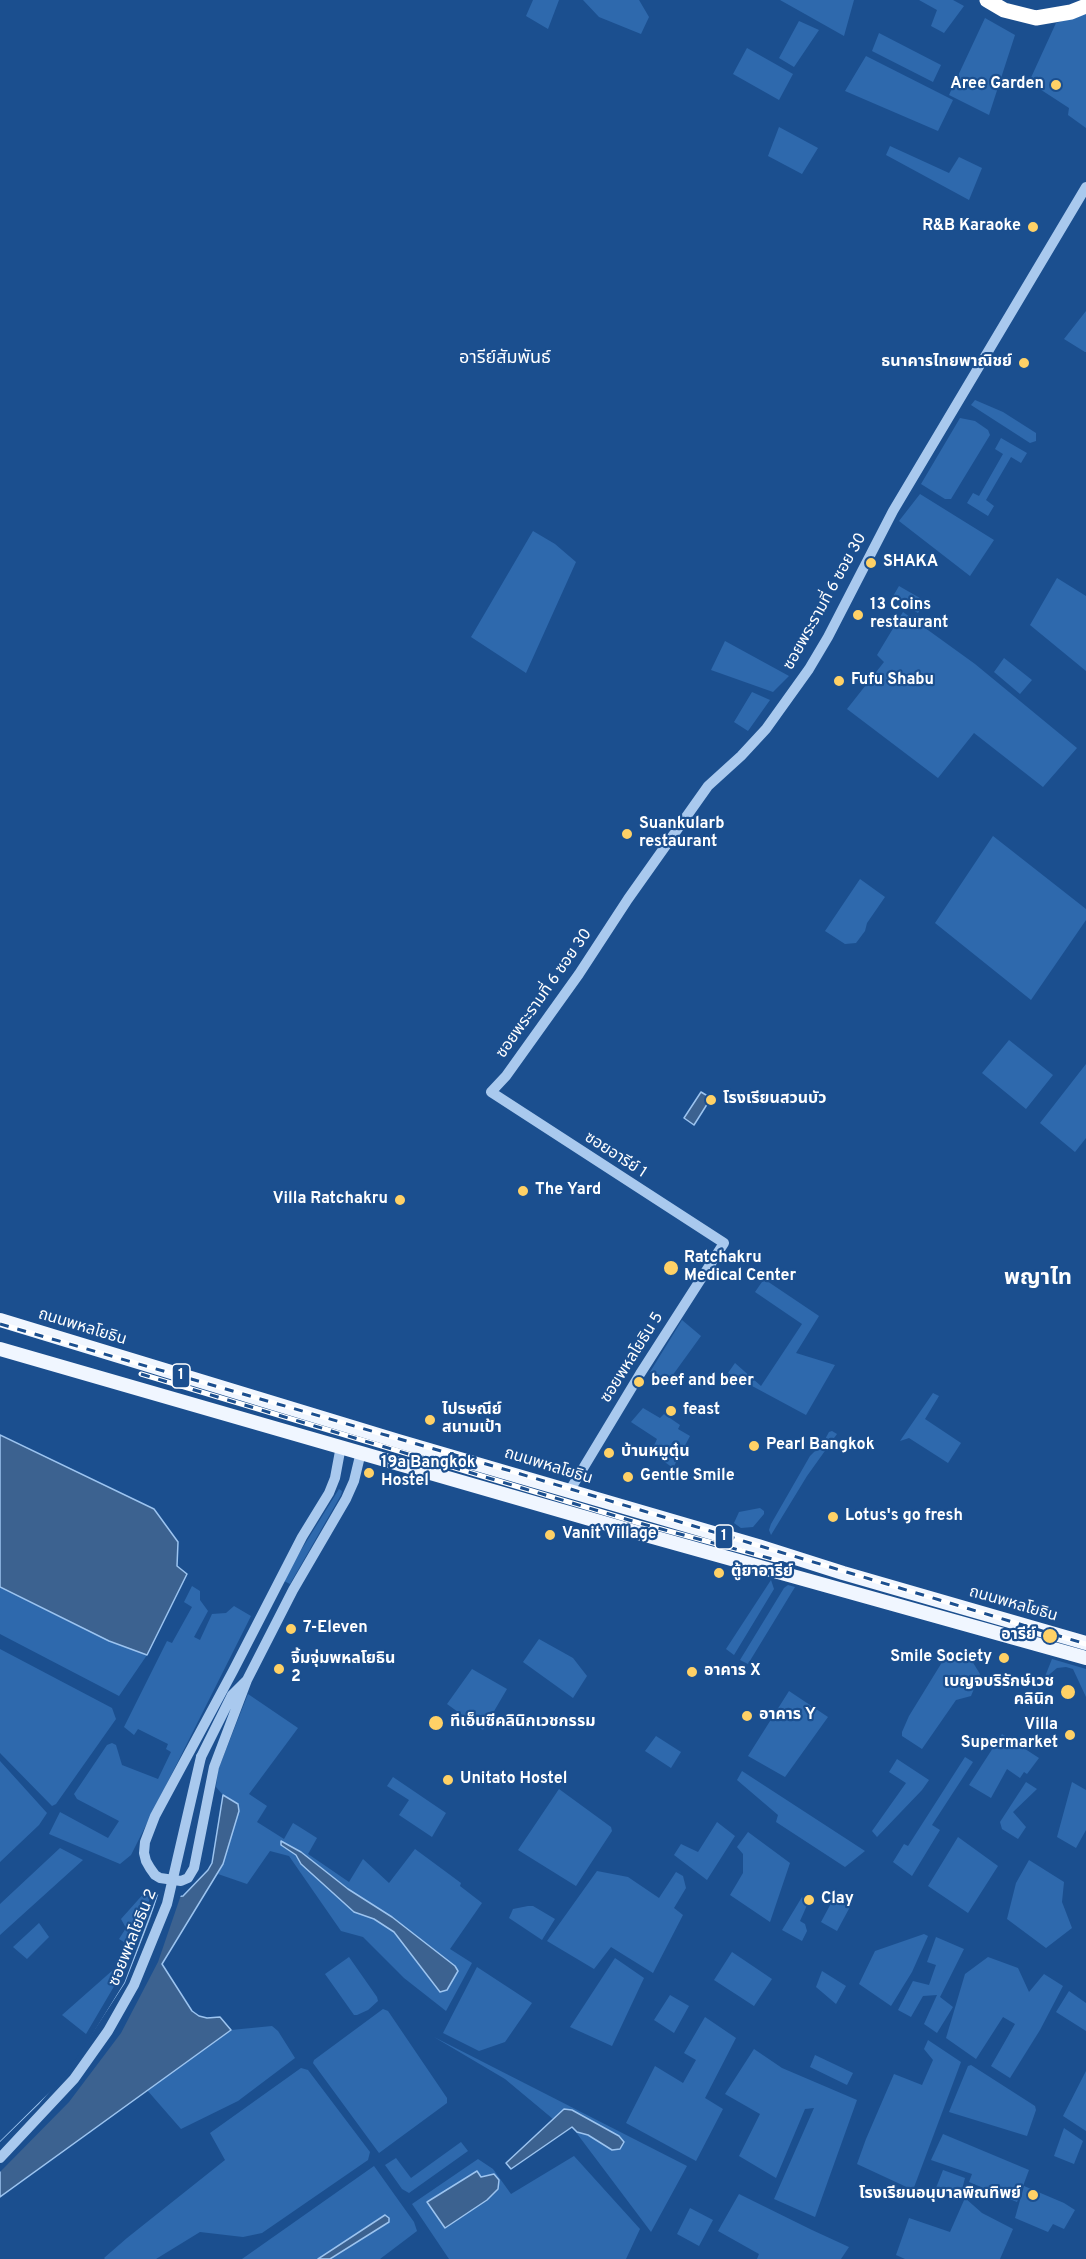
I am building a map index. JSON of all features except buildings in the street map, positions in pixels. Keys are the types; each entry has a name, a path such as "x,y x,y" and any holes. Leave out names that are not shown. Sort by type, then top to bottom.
{"highway":[{"path":"987,0 1004,10 1036,18 1071,12 1086,6"}],"main road":[{"name":"ถนนพหลโยธิน","path":"0,1320 141,1364 1086,1643"},
{"name":"ถนนพหลโยธิน","path":"0,1348 564,1511 1086,1658"},
{"path":"135,1386 141,1364"},
{"path":"361,1452 363,1430"},
{"path":"564,1511 570,1490"},
{"path":"848,1591 854,1576"}],"street":[{"name":"ซอยพระรามที่ 6 ซอย 30","path":"491,1092 506,1076 579,974 628,899 708,786 766,729 808,669 828,637 893,511 1086,187"},
{"name":"ซอยอารีย์ 1","path":"491,1092 724,1243"},
{"name":"ซอยพหลโยธิน 5","path":"570,1490 640,1374 724,1243"},
{"name":"ซอยพหลโยธิน 2","path":"232,1695 233,1671 329,1493 342,1446"},
{"name":"ซอยพหลโยธิน 2","path":"0,2158 74,2079 108,2031 134,1985 167,1904 201,1757 232,1695 247,1680 346,1499 354,1481 361,1452"},
{"path":"277,1586 292,1594"},
{"path":"233,1671 155,1815 145,1842 146,1861 154,1875 160,1878 181,1881 188,1878 194,1868 214,1767 247,1680"}],"shaded area":[{"path":"533,0 559,0 548,29 526,16"},
{"path":"583,0 639,0 649,17 641,34 599,17"},
{"path":"780,0 854,0 844,36"},
{"path":"919,0 953,0 964,6 944,33 931,26 937,10"},
{"path":"1086,13 1086,128 1068,115 1069,108 1029,82 1056,23"},
{"path":"985,18 1015,35 989,115 949,95"},
{"path":"799,21 819,30 794,67 779,58"},
{"path":"879,33 941,65 933,82 872,51"},
{"path":"747,48 793,74 779,100 733,74"},
{"path":"866,56 953,100 938,131 845,91"},
{"path":"779,127 818,148 802,174 768,156"},
{"path":"890,146 949,173 959,157 982,168 969,200 886,155"},
{"path":"1086,311 1086,352 1085,352 1064,339"},
{"path":"975,400 1003,412 1036,433 1036,441 1030,443 971,405"},
{"path":"960,418 975,421 988,430 990,435 951,499 945,499 921,484"},
{"path":"1001,438 1027,453 1021,463 1011,457 986,500 994,506 988,516 967,503 973,493 979,496 1003,454 995,449"},
{"path":"920,494 994,540 970,576 899,521"},
{"path":"533,531 555,544 576,562 526,673 471,637"},
{"path":"1057,578 1086,596 1086,671 1030,625"},
{"path":"899,586 925,601 918,613 892,598"},
{"path":"903,612 975,664 1077,748 1043,787 974,733 938,778 847,709 884,662 877,655"},
{"path":"725,641 789,676 773,692 711,670"},
{"path":"1004,658 1032,680 1020,694 994,672"},
{"path":"752,692 770,700 748,731 734,722"},
{"path":"993,836 1086,909 1086,920 1031,1000 935,923"},
{"path":"860,879 885,897 856,943 845,944 825,931"},
{"path":"1009,1040 1053,1075 1026,1109 982,1073"},
{"path":"1086,1064 1086,1138 1075,1152 1040,1123"},
{"path":"701,1092 711,1098 694,1125 684,1118"},
{"path":"764,1279 819,1316 796,1353 835,1365 806,1415 728,1373 735,1363 761,1386 802,1324 755,1292"},
{"path":"682,1320 701,1336 667,1383 650,1372"},
{"path":"933,1393 939,1396 925,1419 961,1443 948,1463 909,1438 900,1441"},
{"path":"643,1408 660,1418 664,1414 680,1425 678,1429 690,1436 673,1468 651,1452 657,1439 631,1422"},
{"path":"832,1431 837,1434 807,1476 771,1535 769,1530 771,1524 810,1456"},
{"path":"0,1435 154,1509 178,1542 177,1566 187,1574 147,1655 109,1641 0,1587"},
{"path":"339,1489 342,1491 341,1495 290,1584 284,1581 290,1568"},
{"path":"760,1508 764,1514 753,1527 741,1528 734,1523 739,1512"},
{"path":"771,1580 774,1589 734,1655 726,1649"},
{"path":"788,1585 795,1587 748,1664 740,1660 784,1588"},
{"path":"192,1586 200,1591 200,1600 208,1611 194,1637 200,1640 212,1614 226,1613 234,1606 251,1616 131,1855 120,1864 49,1834 60,1812 108,1838 119,1821 77,1799 74,1794 107,1745 112,1743 116,1745 122,1765 158,1779 171,1752 166,1749 168,1744 138,1729 134,1735 124,1727 167,1641 172,1643 192,1607 184,1602"},
{"path":"0,1587 109,1641 147,1655 119,1696 0,1634"},
{"path":"539,1639 573,1658 587,1676 573,1698 523,1662"},
{"path":"0,1649 112,1708 116,1719 56,1804 52,1806 0,1753"},
{"path":"949,1655 972,1661 980,1674 971,1696 956,1700 922,1749 902,1736 902,1732 909,1716 944,1659"},
{"path":"1052,1659 1086,1669 1086,1697 1073,1669 1057,1668 1044,1679"},
{"path":"472,1669 507,1689 483,1730 447,1704"},
{"path":"789,1691 828,1717 785,1777 748,1756"},
{"path":"248,1694 298,1728 249,1794 267,1806 257,1822 284,1839 293,1823 317,1838 308,1854 349,1882 363,1859 389,1883 415,1849 461,1883 460,1886 482,1903 450,1949 472,1963 446,2011 404,1978 363,1937 341,1931 289,1856 270,1851 247,1884 218,1874 239,1811 238,1804 223,1795 216,1787 218,1770","holes":["300,1852 348,1889 392,1917 439,1992 394,1932 374,1919 354,1912 301,1864 296,1855"]},
{"path":"1002,1734 1039,1758 1027,1774 1024,1772 1020,1778 1007,1769 991,1798 969,1785"},
{"path":"656,1736 681,1752 671,1768 645,1751"},
{"path":"965,1757 973,1762 932,1825 940,1830 912,1876 893,1862 904,1844 908,1846"},
{"path":"897,1759 929,1780 877,1837 872,1831 906,1783 889,1772"},
{"path":"0,1761 47,1813 39,1825 0,1862"},
{"path":"742,1771 865,1851 845,1867 776,1822 778,1815 737,1780"},
{"path":"393,1777 446,1813 432,1837 399,1815 409,1800 387,1786"},
{"path":"1026,1782 1037,1789 1013,1812 1026,1827 1018,1839 1002,1829 1000,1822"},
{"path":"1072,1782 1086,1790 1086,1830 1076,1848 1057,1837"},
{"path":"559,1789 611,1827 612,1831 576,1886 518,1850"},
{"path":"223,1795 238,1804 239,1811 223,1864 162,1964 192,2011 207,2018 220,2017 231,2030 0,2197 0,2142 68,2075 125,1983 158,1895 183,1896 208,1870 212,1863"},
{"path":"717,1822 735,1836 707,1880 674,1855 681,1844 698,1852"},
{"path":"748,1832 790,1863 770,1922 730,1895 743,1873 743,1854 737,1847"},
{"path":"958,1837 998,1866 968,1913 928,1886"},
{"path":"281,1841 301,1852 348,1889 392,1917 455,1966 458,1971 447,1990 440,1992 394,1932 374,1919 354,1912 301,1864 296,1855 281,1845"},
{"path":"60,1848 83,1860 0,1935 0,1904"},
{"path":"1029,1860 1064,1882 1062,1902 1072,1928 1046,1948 1007,1919 1016,1883"},
{"path":"597,1871 628,1877 659,1898 676,1872 683,1876 686,1888 674,1908 683,1915 653,1973 611,1947 594,1969 547,1941"},
{"path":"146,1891 152,1893 132,1947 119,1939 126,1928 121,1919"},
{"path":"835,1896 851,1905 837,1931 821,1922"},
{"path":"802,1897 808,1903 800,1921 805,1924 807,1931 802,1941 782,1930"},
{"path":"533,1906 555,1919 542,1940 509,1918 513,1909"},
{"path":"39,1923 49,1937 27,1959 13,1947"},
{"path":"924,1934 928,1936 912,1972 891,2006 859,1984 875,1951"},
{"path":"936,1937 964,1949 940,1997 953,2007 937,2033 924,2024 937,1995 923,1996 911,2017 898,2010 913,1981 929,1985 936,1965 927,1962"},
{"path":"732,1952 772,1979 754,2006 714,1980"},
{"path":"349,1957 378,2001 368,2010 357,2015 354,2015 325,1974"},
{"path":"988,1957 1018,1968 1029,1992 1044,1974 1063,1986 1040,2030 1010,2078 991,2066 1015,2024 1003,2017 976,2059 946,2038 965,1974"},
{"path":"615,1958 644,1978 612,2046 570,2027"},
{"path":"122,1962 116,1983 86,2034 62,2015"},
{"path":"477,1967 532,2003 505,2042 479,2051 443,2033"},
{"path":"822,1971 846,1986 836,2004 816,1987"},
{"path":"1069,1991 1086,2003 1086,2031 1056,2012"},
{"path":"670,1995 689,2006 674,2033 654,2020"},
{"path":"383,2009 388,2011 447,2098 447,2103 379,2153 313,2063"},
{"path":"705,2017 736,2038 705,2098 723,2109 696,2161 626,2123 655,2066 683,2083 696,2060 684,2053"},
{"path":"272,2026 278,2031 295,2058 238,2101 181,2129 147,2090 231,2030"},
{"path":"434,2037 687,2166 651,2232 572,2127 553,2119 505,2079"},
{"path":"928,2040 961,2062 913,2190 857,2164 894,2074 922,2085 933,2060 924,2049"},
{"path":"754,2049 782,2068 857,2100 815,2217 774,2199 814,2108 805,2109 776,2178 739,2156 760,2114 725,2094"},
{"path":"815,2055 853,2073 847,2085 810,2067"},
{"path":"971,2065 1035,2106 1036,2110 1027,2136 949,2112 968,2066"},
{"path":"301,2068 308,2070 370,2152 368,2160 262,2233 243,2237 200,2232 156,2259 104,2258 225,2160 210,2133"},
{"path":"1086,2071 1086,2131 1063,2116"},
{"path":"564,2109 572,2110 619,2136 624,2142 620,2149 612,2150 588,2135 577,2132 572,2127 511,2169 506,2163"},
{"path":"1064,2128 1083,2141 1074,2164 1054,2156"},
{"path":"943,2134 1029,2170 1017,2202 969,2182 972,2174 931,2160"},
{"path":"461,2142 468,2151 409,2193 402,2189 385,2165 396,2158 411,2178"},
{"path":"574,2156 640,2229 626,2259 449,2259 412,2204 478,2159 493,2169 511,2194"},
{"path":"374,2166 414,2222 417,2231 380,2259 330,2259 385,2216 318,2259 242,2259"},
{"path":"943,2170 965,2178 960,2197 936,2188"},
{"path":"477,2171 481,2177 494,2174 499,2180 498,2189 487,2200 445,2228 427,2202"},
{"path":"1024,2186 1075,2210 1064,2229 1053,2224 1048,2232 1015,2218"},
{"path":"739,2194 849,2247 841,2259 757,2259 759,2254 718,2231"},
{"path":"965,2198 982,2213 1013,2229 1000,2259 905,2259 896,2255 909,2218 950,2232"},
{"path":"690,2208 713,2220 699,2246 677,2234"},
{"path":"385,2215 389,2218 389,2222 330,2259 318,2259"}],"pier":[{"path":"159,1892 174,1894 182,1892 158,1962 121,2033 69,2102 0,2172 0,2142 39,2104 69,2069 125,1983"}],"railway":[{"path":"0,1324 514,1472 1086,1644"},
{"path":"141,1374 639,1523 780,1561"}],"place":[{"name":"Aree Garden","path":"1056,85"},
{"name":"R&B Karaoke","path":"1033,227"},
{"name":"ธนาคารไทยพาณิชย์","path":"1024,363"},
{"name":"SHAKA","path":"871,563"},
{"name":"13 Coins restaurant","path":"858,615"},
{"name":"Fufu Shabu","path":"839,681"},
{"name":"Suankularb restaurant","path":"627,834"},
{"name":"โรงเรียนสวนบัว","path":"711,1100"},
{"name":"The Yard","path":"523,1191"},
{"name":"Villa Ratchakru","path":"400,1200"},
{"name":"Ratchakru Medical Center","path":"671,1268"},
{"name":"beef and beer","path":"639,1382"},
{"name":"feast","path":"671,1411"},
{"name":"ไปรษณีย์ สนามเป้า","path":"430,1420"},
{"name":"Pearl Bangkok","path":"754,1446"},
{"name":"บ้านหมูตุ๋น","path":"609,1453"},
{"name":"19a Bangkok Hostel","path":"369,1473"},
{"name":"Gentle Smile","path":"628,1477"},
{"name":"Lotus's go fresh","path":"833,1517"},
{"name":"Vanit Village","path":"550,1535"},
{"name":"ตู้ยาอารีย์","path":"719,1573"},
{"name":"7-Eleven","path":"291,1629"},
{"name":"อารีย์","path":"1050,1636"},
{"name":"Smile Society","path":"1004,1658"},
{"name":"จิ้มจุ่มพหลโยธิน 2","path":"279,1669"},
{"name":"อาคาร X","path":"692,1672"},
{"name":"เบญจบริรักษ์เวช คลินิก","path":"1068,1692"},
{"name":"อาคาร Y","path":"747,1716"},
{"name":"ทีเอ็นซีคลินิกเวชกรรม","path":"436,1723"},
{"name":"Villa Supermarket","path":"1070,1735"},
{"name":"Unitato Hostel","path":"448,1780"},
{"name":"Clay","path":"809,1900"},
{"name":"โรงเรียนอนุบาลพิณทิพย์","path":"1033,2195"}],"district":[{"name":"อารีย์สัมพันธ์","path":"505,359"},
{"name":"พญาไท","path":"1038,1280"}]}
